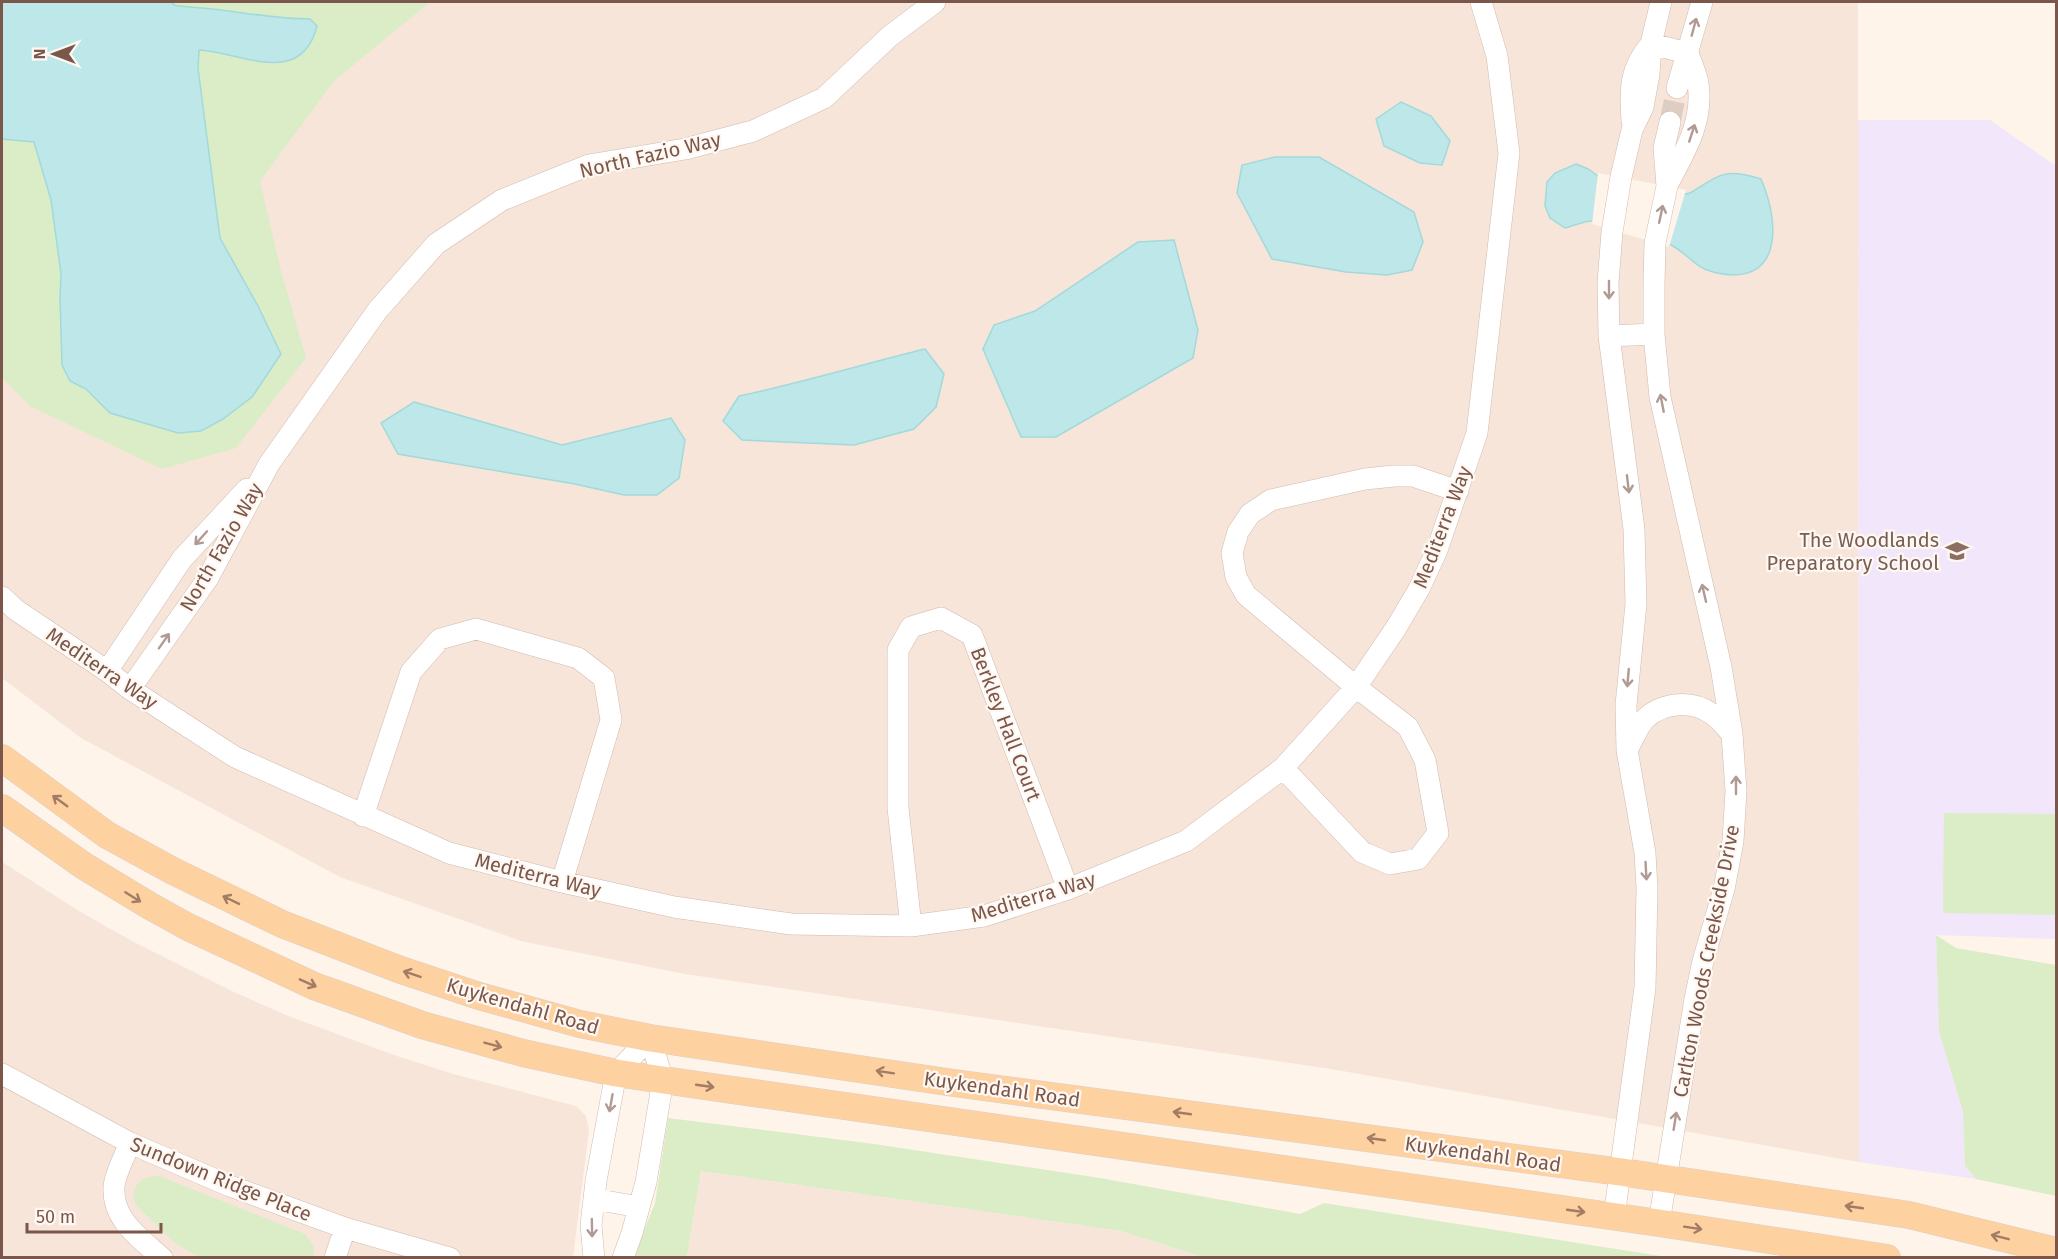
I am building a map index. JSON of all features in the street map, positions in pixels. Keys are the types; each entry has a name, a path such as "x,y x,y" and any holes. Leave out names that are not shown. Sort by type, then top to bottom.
{"main road":[{"name":"Kuykendahl Road","path":"2,758 107,835 226,897 310,936 479,996 580,1024 650,1038 965,1084 1621,1172 1912,1215 2056,1251"},
{"name":"Kuykendahl Road","path":"2,808 84,866 188,927 314,986 422,1025 523,1053 616,1073 1887,1257"}],"street":[{"name":"North Fazio Way","path":"130,689 208,578 269,464 377,311 436,244 502,200 589,165 685,149 753,130 824,98 890,36 935,2"},
{"name":"Mediterra Way","path":"2,597 16,610 130,689 235,757 450,853 562,882 674,907 791,924 910,926 984,916 1068,889 1186,841 1283,768 1356,687 1419,589 1437,550 1477,433 1509,153 1497,56 1480,2"},
{"path":"1614,1217 1640,1036 1647,944 1645,854 1627,750 1626,705 1636,604 1634,529 1609,336 1608,283 1612,232 1632,130 1630,94 1634,70 1639,58 1652,44 1661,2"},
{"path":"1677,88 1702,2"},
{"path":"1652,44 1688,53"},
{"name":"Carlton Woods Creekside Drive","path":"1667,186 1685,153 1699,109 1698,83 1688,53"},
{"name":"Carlton Woods Creekside Drive","path":"1659,1223 1695,999 1703,961 1724,889 1733,841 1736,791 1732,734 1721,667 1660,397 1654,334 1655,243 1667,186 1664,148 1670,122"},
{"path":"1609,336 1654,334"},
{"name":"North Fazio Way","path":"107,671 182,559 269,464"},
{"path":"1283,768 1362,852 1390,864 1418,859 1438,833 1425,760 1408,727 1356,687 1246,595 1236,576 1232,553 1238,532 1250,514 1270,500 1365,479 1413,476 1458,491"},
{"name":"Berkley Hall Court","path":"910,926 898,808 898,650 911,627 942,618 972,635 1068,889"},
{"path":"363,816 411,672 440,639 476,630 578,658 604,678 611,720 562,882"},
{"path":"1627,750 1645,719 1661,708 1677,705 1694,705 1712,714 1732,734"},
{"path":"594,1257 591,1225 594,1199 616,1073 650,1038 663,1080 646,1182 623,1257"},
{"name":"Sundown Ridge Place","path":"2,1074 130,1143 230,1186 345,1228 450,1257"},
{"path":"130,1143 114,1186 116,1208 128,1228 162,1257"},
{"path":"594,1199 639,1206"},
{"path":"335,1257 345,1228"}],"shaded area":[{"path":"2,2 1858,2 1859,1162 1331,1069 685,974 521,941 340,877 81,738 2,678"},
{"name":"The Woodlands Preparatory School","path":"1858,120 1990,120 2056,166 2056,939 1936,935 1939,1032 1963,1112 1965,1166 1976,1179 1859,1162"},
{"path":"2,862 130,940 288,1016 453,1074 576,1106 586,1116 589,1130 573,1257 2,1257"},
{"path":"701,1171 1121,1231 1202,1257 687,1258"}],"green space":[{"path":"2,2 430,2 334,81 260,181 281,271 306,358 236,448 162,469 30,406 2,378"},
{"path":"1944,813 2056,814 2056,915 1943,913"},
{"path":"1936,935 1956,948 2056,965 2056,1196 1976,1179 1965,1166 1963,1112 1939,1032"},
{"path":"668,1118 874,1144 1100,1178 1300,1214 1324,1203 1667,1257 1202,1257 1121,1231 701,1171 687,1257 633,1258 655,1203"},
{"path":"159,1176 305,1234 313,1245 314,1257 199,1257 175,1243 136,1205 133,1196 136,1186 143,1179"}],"water":[{"path":"2,2 171,2 181,6 310,19 317,26 309,45 298,57 283,62 250,60 199,50 198,68 220,238 258,306 281,354 252,397 223,419 201,431 178,433 110,413 86,389 70,381 62,365 61,274 51,200 34,142 2,139"},
{"path":"1401,102 1431,116 1450,141 1442,165 1420,163 1384,146 1376,119"},
{"path":"1275,157 1319,157 1414,212 1423,242 1412,270 1387,275 1346,272 1272,259 1237,193 1242,165"},
{"path":"1576,164 1598,176 1686,194 1723,175 1739,174 1761,179 1772,215 1773,233 1770,249 1764,262 1752,271 1736,275 1713,272 1696,264 1677,248 1664,242 1600,222 1589,221 1565,228 1550,218 1545,206 1547,182 1555,173"},
{"path":"1174,240 1198,330 1193,358 1056,437 1021,437 983,349 994,325 1035,311 1138,242"},
{"path":"925,349 944,374 936,407 914,429 854,445 742,440 723,421 739,396"},
{"path":"414,402 562,445 671,418 685,440 679,478 657,495 624,495 575,484 398,454 381,423"}],"pier":[{"path":"1598,173 1686,190 1669,247 1592,224"}],"tunnel":[{"path":"1670,122 1677,88"}],"place":[{"name":"The Woodlands Preparatory School","path":"1957,551"}]}
